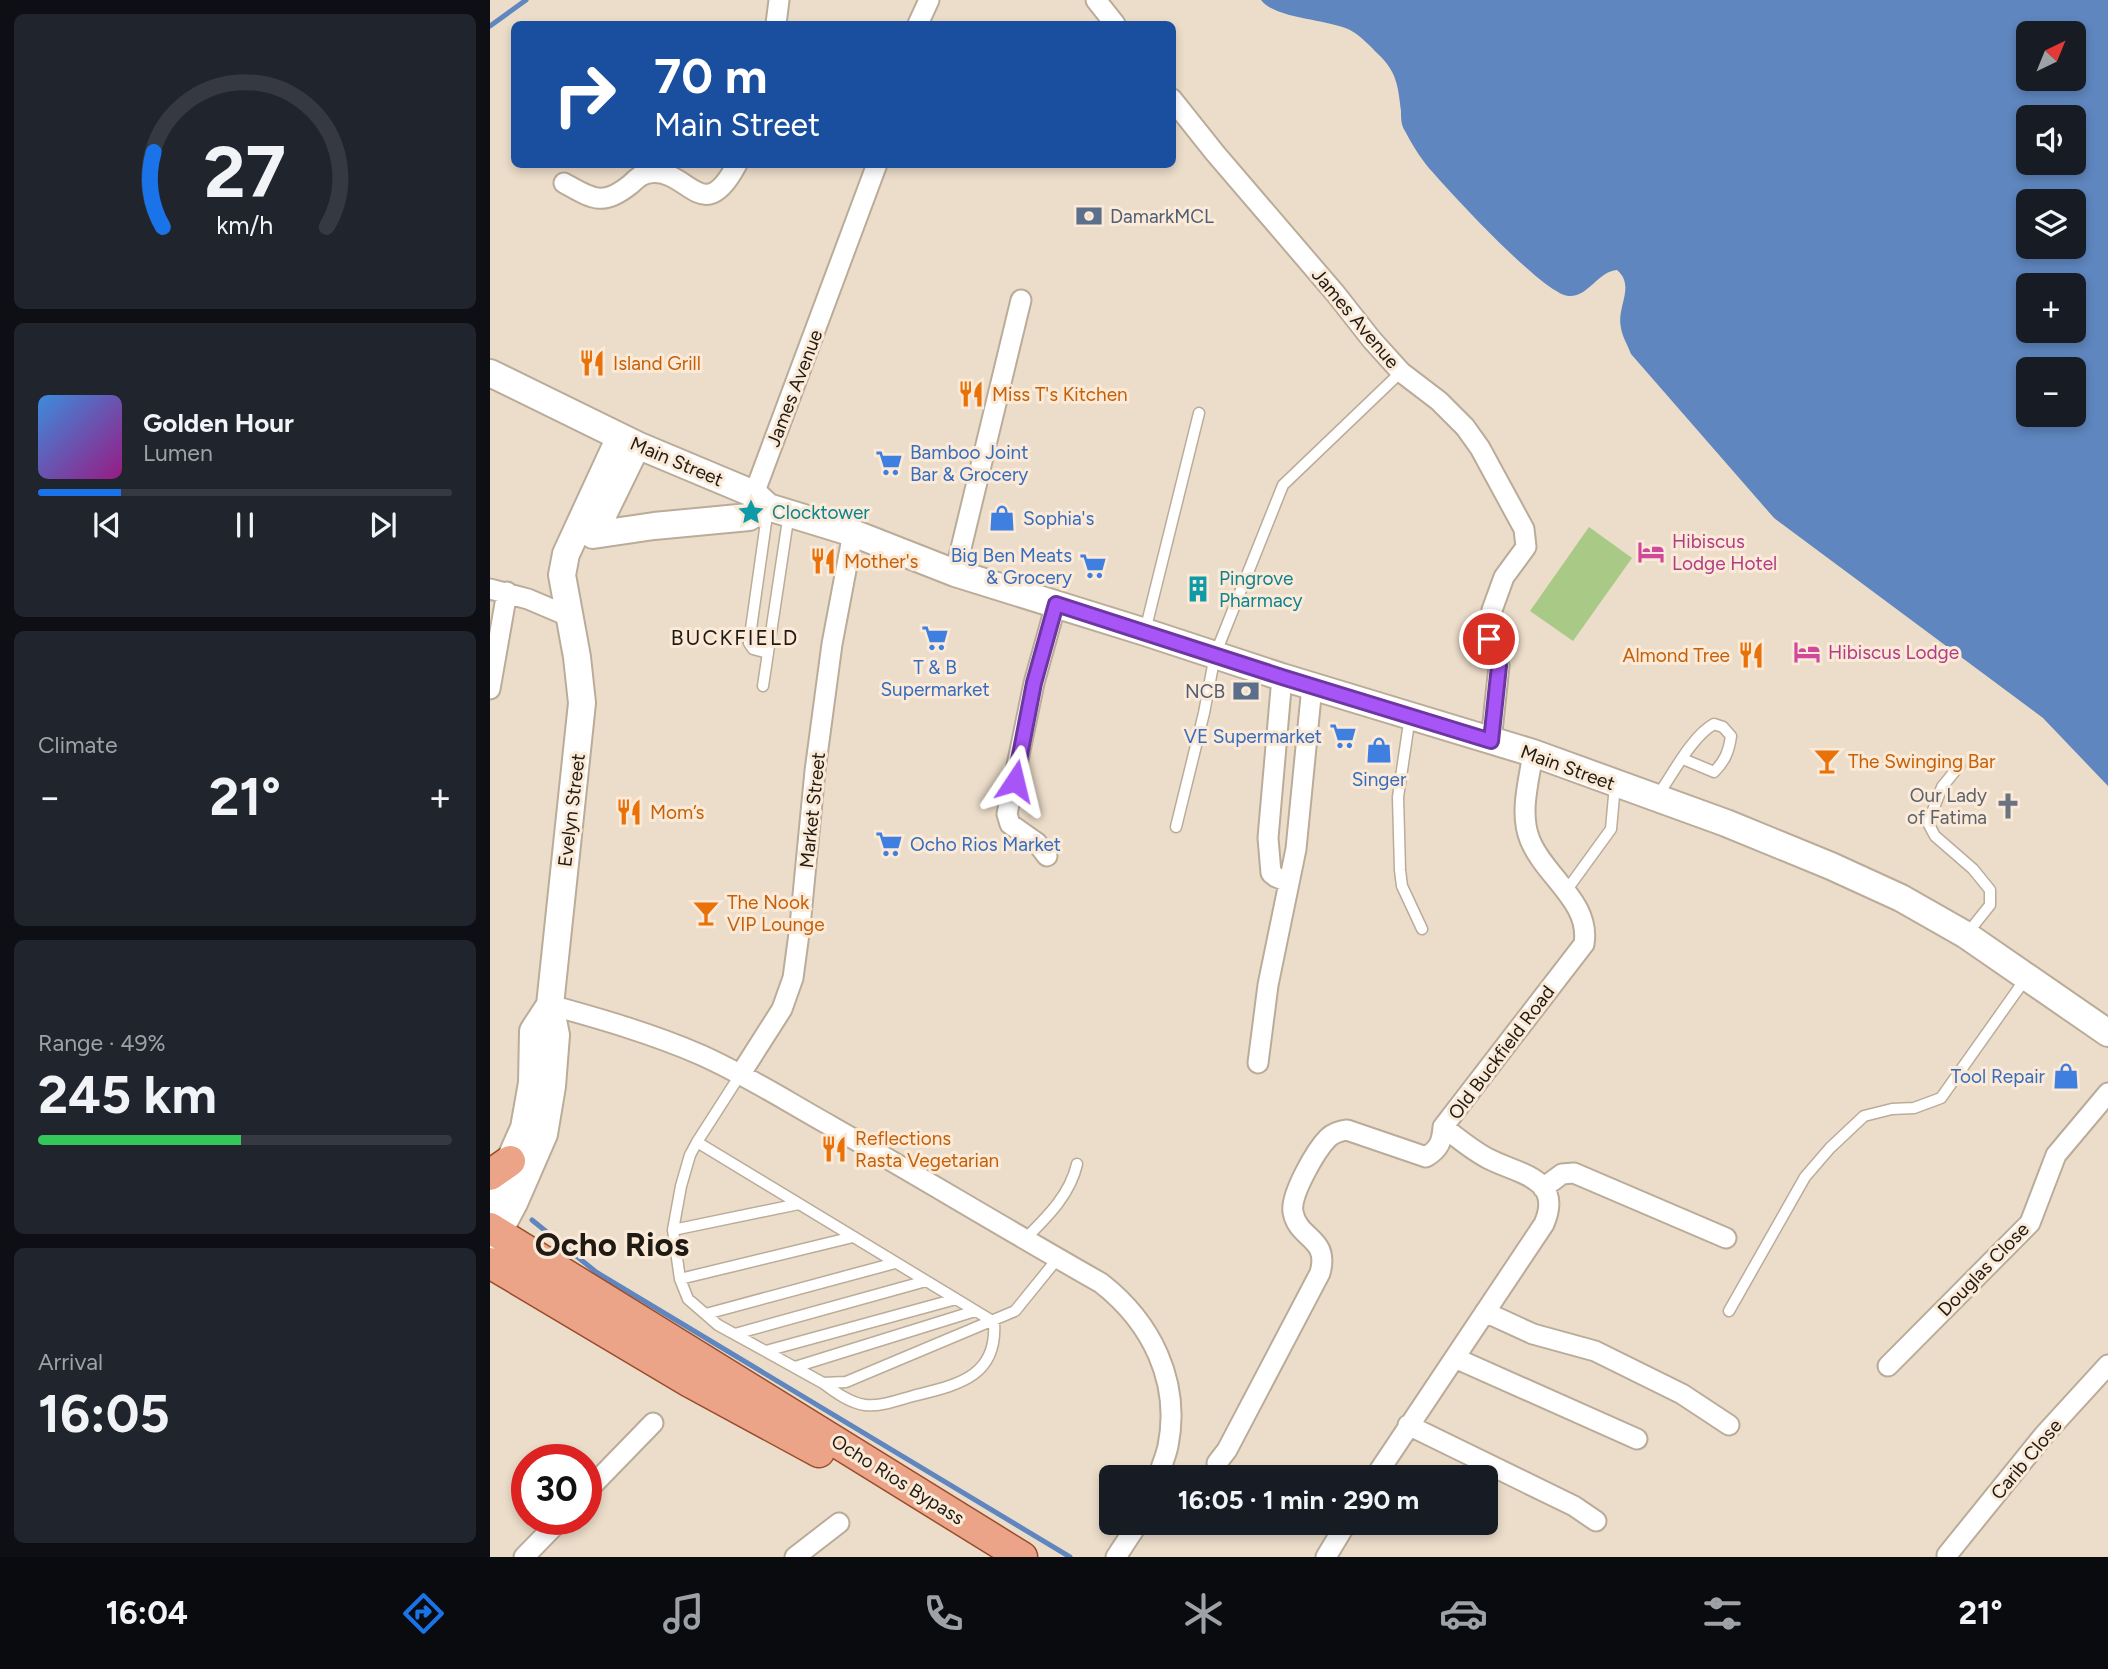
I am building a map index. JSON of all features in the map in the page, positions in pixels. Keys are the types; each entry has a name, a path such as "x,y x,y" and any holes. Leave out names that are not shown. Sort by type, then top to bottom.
{"main road":[{"name":"Ocho Rios Bypass","path":"493,1236 977,1528"},
{"name":"Ocho Rios Bypass","path":"490,1263 690,1382 868,1479 977,1528"},
{"path":"977,1528 1022,1557"}],"street":[{"path":"776,21 779,0"},
{"path":"919,21 929,0"},
{"path":"1096,0 1113,21"},
{"name":"James Avenue","path":"1176,104 1401,372 1439,401 1465,426 1524,529 1526,547 1504,577 1492,610 1489,639 1499,666 1491,741"},
{"path":"564,184 598,200 609,198 641,175 651,172 668,176 696,193 715,193 725,186 735,168"},
{"name":"James Avenue","path":"769,505 876,168"},
{"path":"955,573 1021,300"},
{"name":"Main Street","path":"490,373 769,505 853,533 955,573 1533,753 1831,866 1901,898 1966,935 2108,1033"},
{"path":"490,689 498,591 568,616 580,579 583,558 629,441"},
{"name":"Evelyn Street","path":"493,1236 544,1134 552,1086 556,1035 550,1005 582,703 577,657 562,575 566,554 629,441"},
{"path":"593,535 749,517 769,505"},
{"name":"Market Street","path":"740,1075 782,1009 793,978 815,771 832,644 853,533"},
{"path":"1047,856 1037,843 1010,824 1007,814 1034,683 1056,604"},
{"path":"1282,677 1268,838 1271,873 1288,882"},
{"path":"1258,1063 1268,985 1296,849 1312,686"},
{"name":"Old Buckfield Road","path":"1533,753 1525,815 1529,839 1540,859 1582,914 1586,932 1584,944 1443,1127 1489,1159 1524,1173 1544,1188"},
{"path":"550,1005 610,1021 701,1055 1101,1283 1122,1300 1140,1320 1154,1343 1169,1397 1171,1422 1168,1447 1162,1465"},
{"name":"Evelyn Street","path":"490,1203 500,1168 524,1128 532,1083 534,1031 550,1005"},
{"name":"Douglas Close","path":"1888,1366 2030,1223 2056,1155 2108,1093"},
{"path":"1217,1463 1227,1450 1320,1273 1322,1252 1298,1224 1293,1212 1293,1201 1321,1147 1335,1132 1347,1130 1426,1157 1437,1150 1443,1127"},
{"path":"1383,1465 1544,1224 1550,1203 1544,1188 1562,1174 1574,1173 1726,1238"},
{"path":"1485,1312 1534,1334 1595,1351 1682,1394 1729,1425"},
{"path":"1455,1358 1637,1439"},
{"name":"Carib Close","path":"1947,1555 2044,1435 2108,1365"},
{"path":"602,1476 653,1423"},
{"path":"1408,1425 1574,1506 1596,1521"},
{"path":"799,1556 839,1523"},
{"path":"524,1557 545,1535"},
{"path":"1119,1556 1131,1535"},
{"path":"1326,1557 1339,1535"}],"lane":[{"path":"1176,827 1215,655 1283,485 1401,372"},
{"path":"1144,632 1199,413"},
{"path":"768,653 753,649 749,643 769,505"},
{"path":"763,686 768,653 769,505"},
{"path":"1410,715 1398,797 1400,870 1402,886 1422,929"},
{"path":"1656,798 1683,759 1705,729 1714,723 1723,727 1731,736 1729,751 1714,772 1683,759"},
{"path":"1959,766 1941,787 1928,823 1935,836 1973,869 1990,890 1990,905 1966,935"},
{"path":"1565,892 1611,829 1615,784"},
{"path":"1729,1311 1805,1177 1830,1148 1864,1116 1892,1109 1914,1108 1941,1098 2026,978"},
{"path":"740,1075 697,1142 681,1186 673,1230 680,1279 688,1299 718,1325 823,1382 841,1396 865,1405 959,1384 983,1365 995,1337 994,1322"},
{"path":"697,1142 994,1322"},
{"path":"1025,1239 1055,1209 1074,1176 1077,1164"},
{"path":"673,1230 799,1204"},
{"path":"680,1279 853,1237"},
{"path":"823,1382 846,1382 1015,1311 1058,1258"},
{"path":"706,1314 895,1263"},
{"path":"735,1334 926,1281"},
{"path":"766,1351 956,1299"},
{"path":"795,1367 975,1311"}],"green space":[{"path":"1589,527 1632,558 1573,641 1530,611"}],"water":[{"path":"1261,0 2108,0 2108,786 2043,718 1774,518 1631,354 1620,320 1625,283 1617,270 1610,271 1581,293 1568,296 1555,291 1518,260 1428,167 1403,126 1393,73 1372,48 1350,30 1340,26 1278,11"}],"waterway":[{"path":"490,26 526,0"},
{"path":"532,1220 596,1272 1070,1557"}],"place":[{"name":"DamarkMCL","path":"1089,216"},
{"name":"Island Grill","path":"592,363"},
{"name":"Miss T's Kitchen","path":"971,394"},
{"name":"Bamboo Joint Bar & Grocery","path":"889,463"},
{"name":"Clocktower","path":"751,512"},
{"name":"Sophia's","path":"1002,518"},
{"name":"Hibiscus Lodge Hotel","path":"1651,552"},
{"name":"Mother's","path":"823,561"},
{"name":"Big Ben Meats & Grocery","path":"1093,566"},
{"name":"Pingrove Pharmacy","path":"1198,589"},
{"name":"T & B Supermarket","path":"935,638"},
{"name":"Hibiscus Lodge","path":"1807,652"},
{"name":"Almond Tree","path":"1751,655"},
{"name":"NCB","path":"1246,691"},
{"name":"VE Supermarket","path":"1343,736"},
{"name":"Singer","path":"1379,750"},
{"name":"The Swinging Bar","path":"1827,761"},
{"name":"Our Lady of Fatima","path":"2008,806"},
{"name":"Mom’s","path":"629,812"},
{"name":"Ocho Rios Market","path":"889,844"},
{"name":"The Nook VIP Lounge","path":"706,913"},
{"name":"Tool Repair","path":"2066,1076"},
{"name":"Reflections Rasta Vegetarian","path":"834,1149"}],"district":[{"name":"BUCKFIELD","path":"735,638"},
{"name":"Ocho Rios","path":"612,1244"}],"route":[{"path":"1015,781 1034,683 1056,604 1491,741 1499,666 1489,639"}]}
